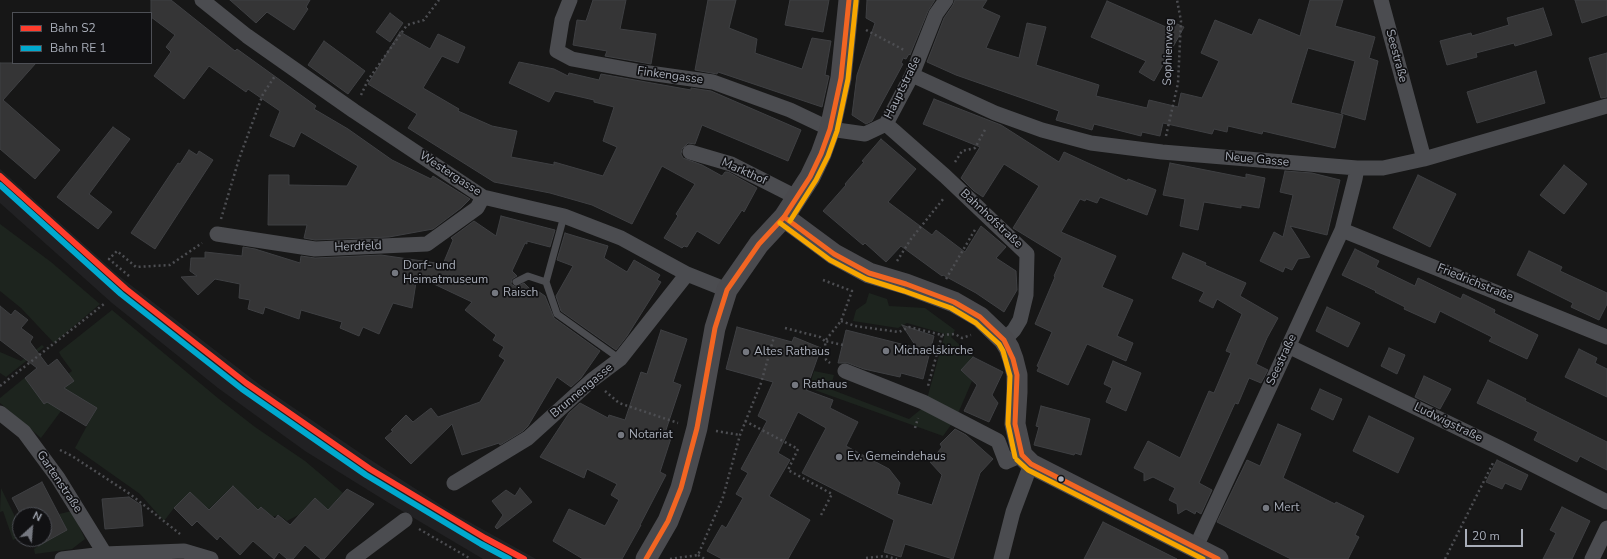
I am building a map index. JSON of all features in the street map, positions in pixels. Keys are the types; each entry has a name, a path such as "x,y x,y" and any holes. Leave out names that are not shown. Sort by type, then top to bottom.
{"main road":[{"path":"646,559 668,522 680,488 696,428 715,328 727,290 759,244 784,217 810,176 821,154 830,129 841,78 849,0"},
{"path":"784,217 834,254 869,273 939,296 954,302 980,317 1004,340 1010,348 1017,375 1018,392 1015,424 1026,460 1195,549 1218,559"}],"street":[{"name":"Westergasse","path":"202,0 247,36 284,62 354,111 483,197 564,216 621,238 687,274 727,290"},
{"name":"Finkengasse","path":"570,0 562,20 557,51 572,59 642,72 713,82 790,110 830,129"},
{"name":"Hauptstraße","path":"830,129 865,134 886,124 912,75 936,14 946,0"},
{"name":"Seestraße","path":"1381,0 1424,159"},
{"name":"Neue Gasse","path":"912,75 995,113 1042,130 1091,143 1162,152 1357,168 1383,168 1424,159 1607,106"},
{"name":"Bahnhofstraße","path":"886,124 950,181 1027,254 1026,295 1020,320 1014,330 1004,340"},
{"name":"Markthof","path":"690,152 731,164 796,197"},
{"name":"Seestraße","path":"1195,549 1342,230 1356,179 1357,168"},
{"name":"Herdfeld","path":"217,234 315,248 427,244 477,208 483,197"},
{"name":"Friedrichstraße","path":"1342,230 1607,337"},
{"name":"Brunnengasse","path":"454,483 528,438 592,380 620,359 687,274"},
{"name":"Ludwigstraße","path":"1288,346 1500,448 1607,502"},
{"path":"845,371 924,402 998,441 1006,462 1026,460 1001,559"},
{"name":"Gartenstraße","path":"0,413 24,432 58,478 106,556"},
{"path":"352,559 405,520"},
{"path":"1592,559 1607,528"},
{"path":"62,559 184,551 211,559"}],"lane":[{"path":"564,216 546,282 557,314 620,359"},
{"path":"516,282 528,276 546,282"}],"path":[{"path":"354,111 368,80 406,25 424,20 439,0"},
{"name":"Sophienweg","path":"1162,152 1178,83 1181,21 1176,0"},
{"path":"847,24 858,26 919,58"},
{"path":"129,276 110,259 117,250 136,267 170,265 217,234 239,159 263,94 284,62"},
{"path":"889,279 893,267 910,239 950,181 962,152 975,148 995,113"},
{"path":"939,296 944,281 985,214"},
{"path":"823,280 852,291 841,321 825,341 826,360 831,364"},
{"path":"0,386 104,304"},
{"path":"841,321 854,326 899,332 909,327 942,335 924,402 915,428"},
{"path":"785,328 820,337 825,341 842,345"},
{"path":"698,555 723,497 745,421 761,383 774,337"},
{"path":"592,380 619,403 696,428"},
{"path":"745,421 798,449 788,470 832,494 820,517"},
{"path":"1445,559 1500,448"},
{"path":"58,449 72,456 130,494 182,535 184,551"},
{"path":"405,520 471,559"},
{"path":"670,559 698,555 705,559"},
{"path":"866,558 884,556 897,559"}],"shaded area":[{"path":"0,169 119,276 260,385 363,455 453,513 536,559 483,559 305,451 218,388 112,303 0,203"},
{"path":"0,224 51,262 100,304 54,343 21,308 0,291"},
{"path":"869,293 887,299 889,306 925,308 955,330 951,337 973,357 961,370 972,381 956,418 943,436 809,388 814,371 834,375 830,389 909,419 925,406 945,334 907,323 898,328 853,321 856,310 866,303"},
{"path":"112,310 219,399 255,427 305,461 343,493 328,510 315,498 300,514 287,521 279,515 272,517 262,507 246,524 232,487 208,510 190,492 174,508 164,521 140,494 75,448 96,409 61,411 41,438 0,403 0,398 33,371 43,385 44,403 73,381 68,374 72,371 59,352"},
{"path":"42,345 44,347 6,377 0,373 0,352 21,361"},
{"path":"1,488 12,511 12,537 3,511 0,512"},
{"path":"72,511 85,539 72,549 35,554 34,549 37,547 52,547 52,538 67,530 59,514"}],"building":[{"path":"151,0 171,0 235,51 237,49 316,106 314,109 348,129 392,160 431,179 433,176 470,199 461,208 433,229 389,237 315,240 304,238 307,225 268,225 269,175 289,175 289,185 347,186 358,166 301,132 294,147 270,136 280,111 248,89 246,92 209,66 184,99 154,76 171,52 166,47 175,35 152,18"},
{"path":"230,0 310,0 306,7 308,9 294,30 267,12 256,23"},
{"path":"593,0 626,0 620,29 656,34 651,64 605,56 607,51 573,45 577,20 586,21"},
{"path":"708,0 736,0 729,28 757,39 755,53 802,69 812,38 831,41 825,75 829,76 822,107 718,72 717,74 695,70"},
{"path":"790,0 829,0 823,32 785,25"},
{"path":"867,0 935,0 928,11 910,55 909,54 906,59 903,58 901,63 903,64 872,121 866,124 852,115 857,75 875,23 866,18"},
{"path":"955,0 987,0 982,8 1000,16 986,48 1019,58 1027,23 1046,27 1036,65 1099,85 1096,96 1147,108 1149,100 1178,107 1181,93 1202,98 1219,61 1201,53 1215,20 1252,35 1259,19 1300,36 1310,0 1343,0 1335,26 1375,37 1369,58 1378,61 1365,120 1341,113 1355,61 1308,48 1291,103 1343,115 1335,148 1263,131 1262,134 1228,126 1227,132 1214,129 1212,134 1163,123 1160,136 1142,132 1141,136 1094,124 1092,130 1056,120 1059,111 956,75 927,62 944,18"},
{"path":"1575,0 1607,0 1607,15 1582,23"},
{"path":"1107,1 1166,27 1170,21 1184,27 1154,81 1139,72 1146,61 1091,37"},
{"path":"1543,8 1552,35 1515,46 1514,43 1476,53 1477,57 1447,65 1440,41 1471,33 1472,36 1509,25 1507,18"},
{"path":"390,13 403,23 390,42 376,32"},
{"path":"400,32 430,49 438,34 465,47 458,63 442,56 423,88 459,109 458,111 492,126 517,131 511,157 554,165 554,162 603,176 617,147 603,141 614,107 594,102 594,100 555,91 549,102 509,83 519,62 554,69 568,76 569,73 599,80 601,74 691,90 691,88 711,91 801,130 788,161 702,125 695,144 688,143 682,149 681,154 683,158 702,165 722,176 725,172 728,172 757,188 744,212 742,210 719,244 697,231 687,247 684,246 682,248 664,238 678,216 676,214 695,184 662,166 632,224 592,205 550,193 494,182 408,128 417,114 368,84"},
{"path":"324,41 365,71 348,94 308,65"},
{"path":"1607,53 1607,97 1601,98 1589,58"},
{"path":"0,63 35,64 3,100 60,150 35,179 0,149"},
{"path":"1536,71 1545,103 1477,123 1467,92"},
{"path":"934,99 1001,125 1059,162 1064,152 1127,181 1128,179 1156,190 1147,215 1100,197 1097,203 1086,199 1085,201 1080,199 1061,232 1116,256 1102,287 1133,300 1117,336 1133,343 1126,361 1087,344 1068,385 1037,371 1039,367 1037,366 1052,332 1035,324 1062,258 1013,228 1039,186 1004,164 983,197 974,191 961,178 980,147 923,124"},
{"path":"113,127 130,139 89,194 112,212 98,229 57,197"},
{"path":"881,139 916,169 888,202 932,235 936,230 965,252 981,226 1006,247 996,258 1016,271 1017,290 1004,312 976,293 943,275 942,276 901,246 886,262 865,243 863,245 823,211 846,185 845,184 864,162 862,161"},
{"path":"189,150 197,155 199,151 213,160 155,249 131,233 178,163 180,164"},
{"path":"1170,163 1246,178 1246,174 1265,178 1259,208 1241,205 1241,208 1204,202 1198,230 1180,226 1185,199 1163,195"},
{"path":"1564,165 1587,184 1564,214 1540,195"},
{"path":"1285,171 1312,173 1340,180 1327,235 1290,226 1310,257 1298,259 1292,270 1285,267 1283,272 1260,261 1274,232 1283,237 1293,195 1280,192"},
{"path":"1418,175 1456,194 1430,247 1393,228"},
{"path":"501,216 555,230 550,247 527,241 527,244 525,243 512,271 517,276 512,279 511,284 516,287 524,283 533,292 535,289 545,296 554,318 600,351 581,378 571,387 557,377 528,426 523,431 500,445 499,443 462,455 452,424 411,464 385,438 406,415 413,422 431,408 438,417 480,402 505,360 499,356 504,347 493,340 496,335 465,310 472,302 417,276 412,308 393,303 379,334 363,327 359,336 340,328 342,322 301,310 299,319 265,307 263,314 248,309 250,300 239,298 240,284 215,279 198,295 181,277 197,276 190,271 191,258 205,258 205,252 242,256 243,247 255,249 300,263 301,256 315,258 381,255 443,264 453,240 451,238 474,221 496,236"},
{"path":"565,233 608,246 604,258 627,272 634,260 660,275 657,280 661,282 627,336 616,350 561,311 556,296 573,266 557,260"},
{"path":"1355,249 1379,261 1376,267 1415,286 1418,278 1461,299 1463,294 1495,310 1494,313 1538,335 1527,359 1489,341 1492,337 1440,311 1435,323 1404,309 1405,307 1375,292 1376,291 1342,275"},
{"path":"1529,251 1562,267 1560,271 1607,293 1607,304 1599,320 1571,307 1573,303 1517,275"},
{"path":"1183,253 1206,263 1205,265 1246,283 1240,296 1278,318 1267,338 1256,364 1268,370 1261,383 1249,378 1238,404 1235,403 1199,483 1212,490 1201,514 1196,511 1195,514 1186,509 1178,514 1177,504 1169,500 1175,488 1153,477 1144,481 1144,473 1134,468 1148,441 1180,458 1209,391 1214,393 1231,353 1226,351 1242,314 1217,299 1213,308 1199,301 1204,292 1172,278"},
{"path":"0,306 11,315 15,310 28,320 21,328 33,337 30,342 48,366 57,359 74,381 64,388 97,408 86,426 47,402 44,404 25,378 37,368 0,340"},
{"path":"1327,307 1360,323 1348,347 1316,331"},
{"name":"Michaelskirche","path":"902,325 934,336 923,379 901,373 900,377 864,369 848,363 838,363 846,330 917,348"},
{"path":"737,327 792,342 794,337 821,348 806,390 833,400 830,408 858,422 846,446 889,469 900,483 897,494 932,505 942,475 930,462 942,447 940,444 955,429 966,435 993,459 980,473 953,559 905,544 901,557 884,552 894,520 802,473 826,428 798,412 778,453 790,460 769,496 810,520 788,559 722,559 707,551 722,525 726,528 743,498 736,494 748,473 741,469 767,421 758,416 773,382 726,369"},
{"path":"661,330 687,339 673,382 681,385 665,433 672,435 660,472 666,475 622,559 583,559 553,541 569,509 605,526 619,500 611,495 617,484 587,469 584,478 540,457 569,413 580,403 608,418 609,415 625,420 641,372 647,374"},
{"path":"1389,348 1405,355 1397,374 1381,366"},
{"path":"1579,349 1597,358 1595,363 1607,369 1607,397 1565,377"},
{"path":"973,357 1003,372 992,395 998,403 989,422 964,411 977,385 961,370"},
{"path":"1113,361 1141,373 1126,411 1106,402 1112,388 1104,384"},
{"path":"1424,376 1451,389 1440,409 1415,397"},
{"path":"1488,380 1526,399 1525,401 1607,442 1607,470 1580,456 1577,462 1534,440 1538,432 1477,403"},
{"path":"1320,389 1342,399 1333,420 1311,409"},
{"path":"1041,406 1090,419 1081,455 1075,453 1074,455 1034,445 1039,427 1036,426"},
{"path":"1369,416 1414,438 1398,473 1353,451"},
{"path":"1278,424 1301,434 1283,478 1335,504 1336,502 1364,516 1355,535 1359,537 1348,559 1291,559 1217,522 1247,460 1260,466"},
{"path":"1497,460 1528,475 1521,490 1505,483 1502,489 1486,482"},
{"path":"42,482 67,530 52,538 52,507 17,507 12,498"},
{"path":"233,486 258,510 261,507 275,519 278,515 290,525 315,498 328,510 347,489 374,504 324,559 321,559 305,545 293,559 287,559 279,552 274,559 253,541 240,555 220,536 217,540 197,521 192,526 174,508 190,492 209,510"},
{"path":"520,488 532,502 497,529 495,527 503,515 492,501 506,490 515,496"},
{"path":"129,497 141,505 143,526 105,529 102,499"},
{"path":"1562,507 1590,521 1572,559 1543,559 1556,533 1550,530"},
{"path":"1103,522 1177,559 1084,559"}],"rail line":[{"name":"S2","path":"0,176 126,289 246,383 370,469 485,538 524,559"}],"transit line":[{"path":"646,559 668,521 681,488 697,428 715,328 727,290 759,244 784,217 810,177 821,154 830,129 841,78 849,0"},
{"path":"790,221 816,180 828,156 837,131 848,79 856,1"},
{"path":"0,185 121,294 242,389 366,475 481,544 509,559"},
{"path":"784,217 834,254 869,273 906,284 954,302 980,317 1004,340 1013,359 1017,375 1015,424 1022,455 1031,464 1218,559"},
{"path":"780,223 830,260 866,279 951,308 976,323 999,344 1003,351 1010,376 1008,424 1015,457"},
{"path":"1017,460 1028,470 1203,559"}],"place":[{"name":"Dorf- und Heimatmuseum","path":"395,273"},
{"name":"Raisch","path":"495,293"},
{"name":"Michaelskirche","path":"886,351"},
{"name":"Altes Rathaus","path":"746,352"},
{"name":"Rathaus","path":"795,385"},
{"name":"Notariat","path":"621,435"},
{"name":"Ev. Gemeindehaus","path":"839,457"},
{"name":"Mert","path":"1266,508"}]}
